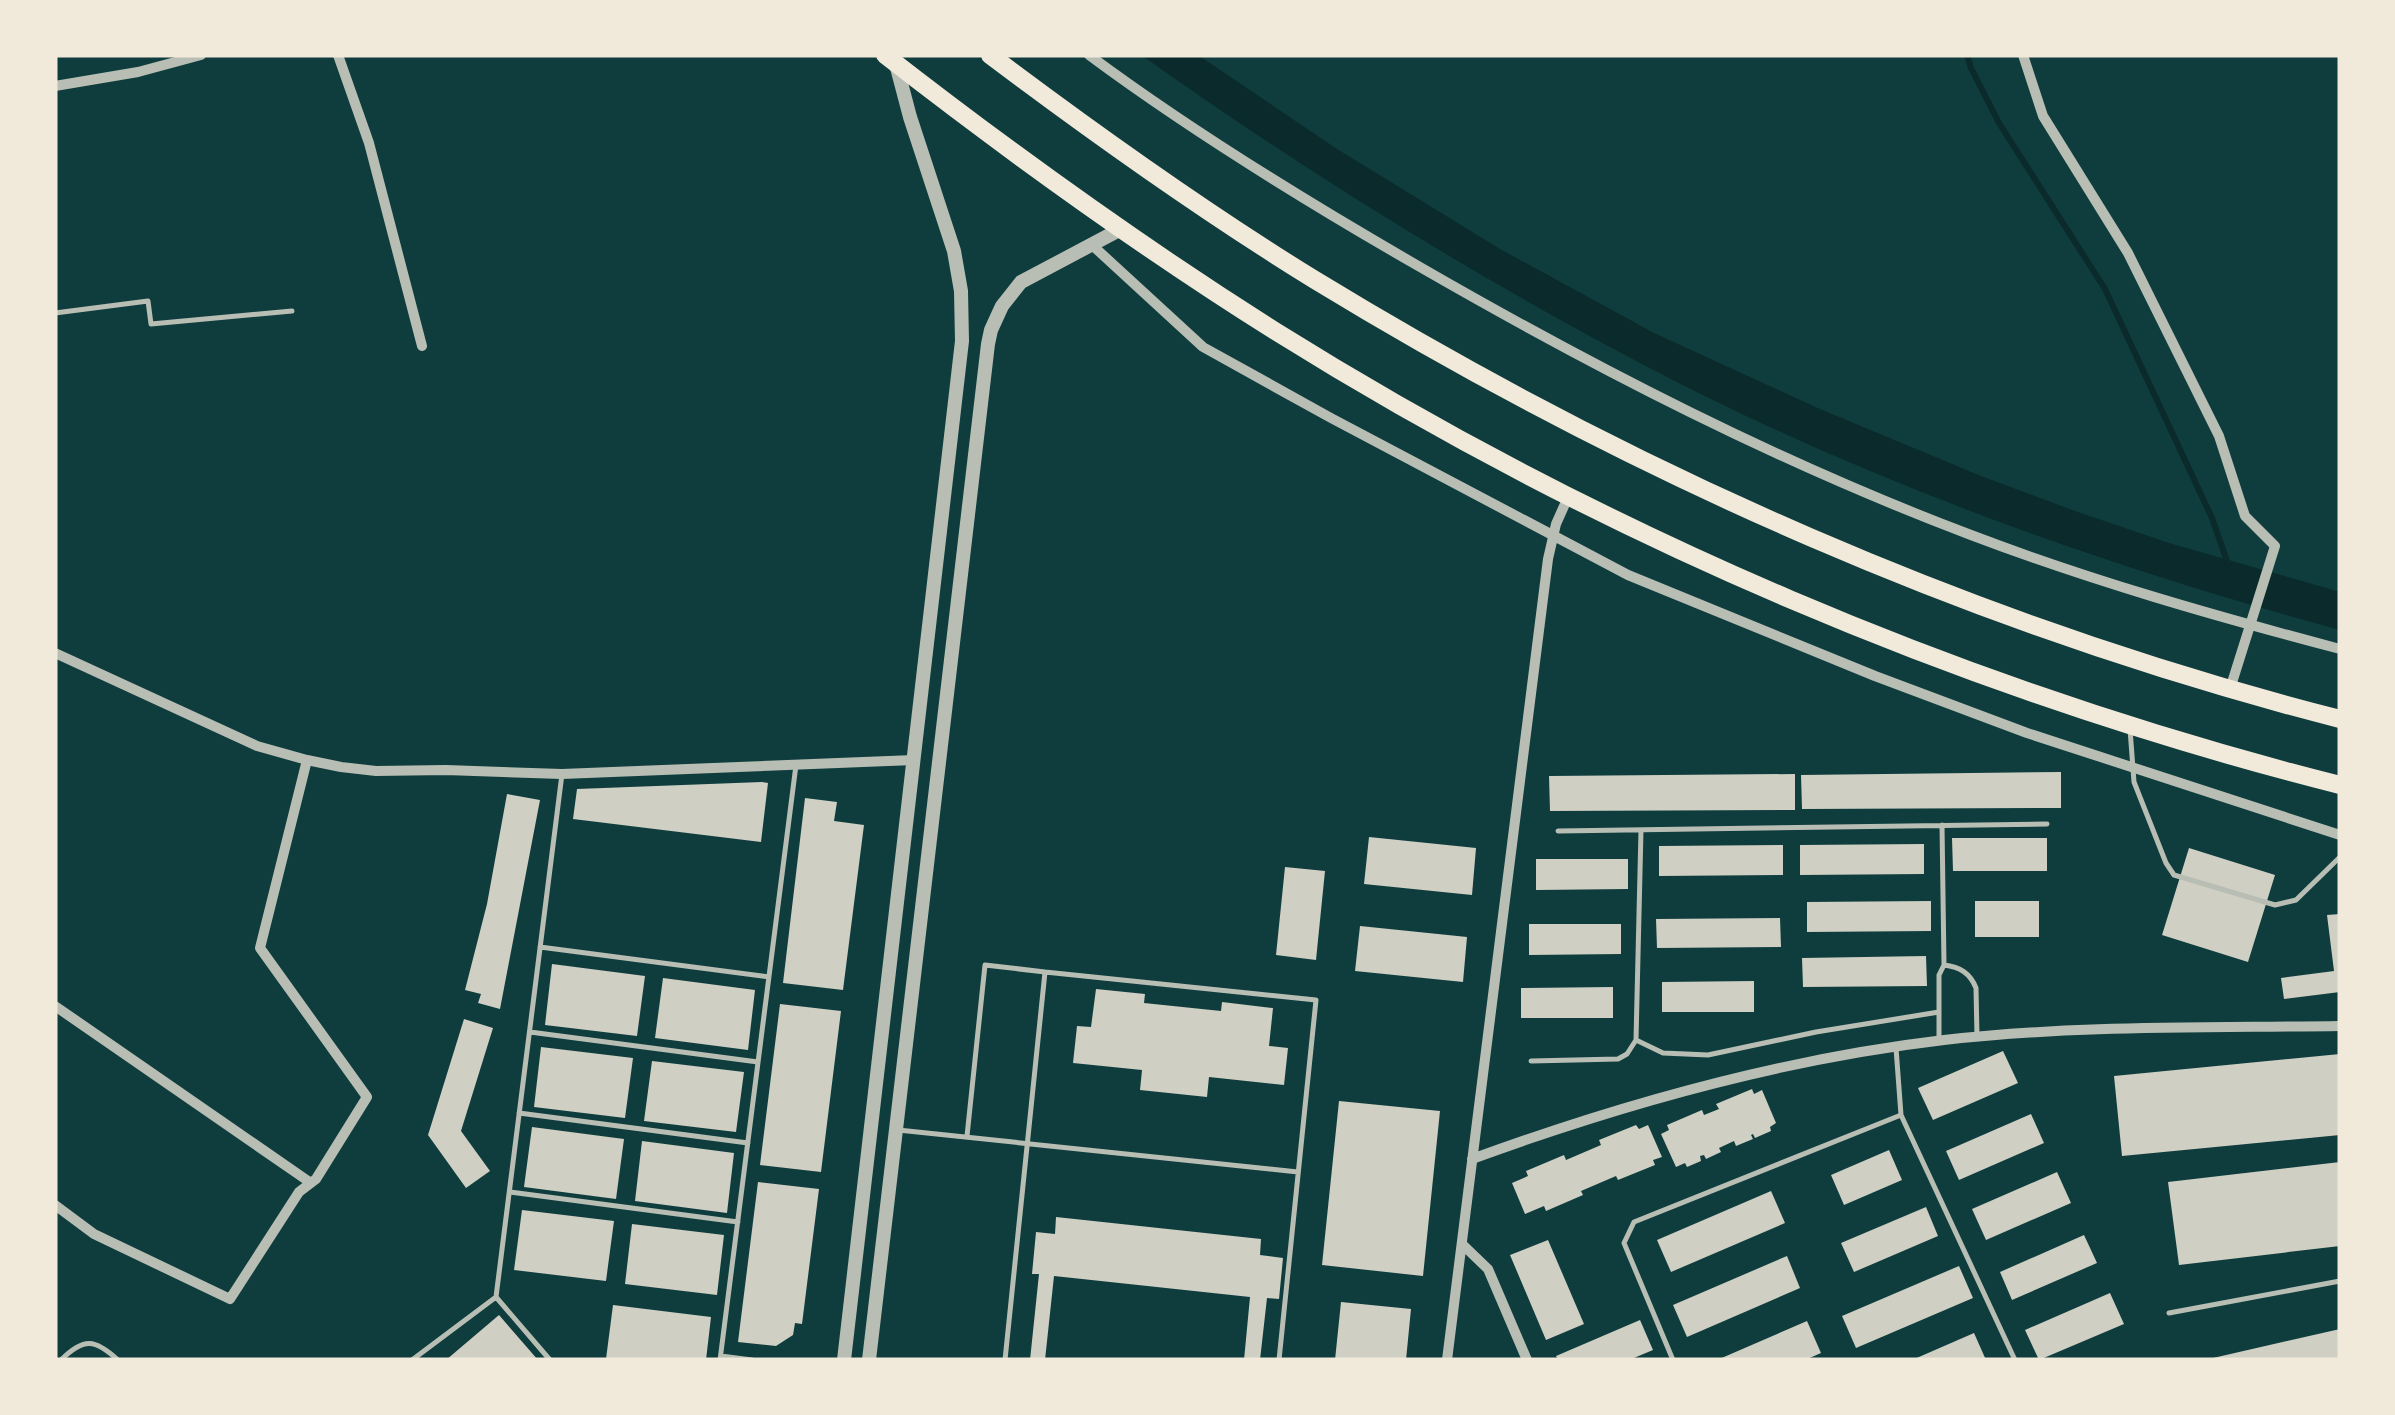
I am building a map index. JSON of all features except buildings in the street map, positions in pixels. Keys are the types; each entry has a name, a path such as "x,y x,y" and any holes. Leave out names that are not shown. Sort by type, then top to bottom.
{"main road":[{"path":"990,55 1128,156 1281,258 1391,325 1567,422 1747,508 1932,587 2120,655 2340,719"},
{"path":"891,60 1018,156 1230,302 1358,381 1569,495 1839,619 2012,686 2130,726 2340,786"}],"street":[{"path":"55,86 120,76 173,59 201,55"},
{"path":"338,55 369,143 422,346"},
{"path":"1089,55 1208,136 1388,248 1572,352 1830,478 1970,535 2096,579 2340,649"},
{"path":"2022,55 2043,116 2128,253 2219,436 2245,516 2275,546 2230,689"},
{"path":"844,1360 962,341 961,291 954,251 891,60"},
{"path":"869,1360 988,344 1002,306 1021,282 1121,229"},
{"path":"1092,245 1203,347 1628,574 1857,670 2027,732 2340,835"},
{"path":"1447,1360 1553,535 1569,495"},
{"path":"55,653 234,736 282,754 376,771 562,774 914,760"},
{"path":"55,1205 94,1234 230,1299 300,1192 316,1179 367,1097 260,948 307,760"},
{"path":"55,1006 311,1183"},
{"path":"1472,1159 1545,1132 1694,1088 1896,1046 2070,1031 2340,1026"},
{"path":"1462,1244 1488,1269 1527,1360"}],"lane":[{"path":"55,313 148,301 151,324 292,311"},
{"path":"2130,726 2134,782 2174,876 2275,905 2296,900 2340,857"},
{"path":"752,1360 721,1358 796,765"},
{"path":"412,1360 496,1297 562,774"},
{"path":"1558,831 2047,824"},
{"path":"1939,1041 1939,975 1944,965 1942,825"},
{"path":"1531,1061 1618,1059 1627,1054 1636,1040 1641,830"},
{"path":"540,947 769,977"},
{"path":"1944,965 1961,969 1973,980 1978,1037"},
{"path":"967,1137 985,966 1316,1000 1279,1360"},
{"path":"1005,1360 1045,972"},
{"path":"1636,1040 1663,1053 1708,1055 1940,1012"},
{"path":"530,1032 758,1062"},
{"path":"1896,1046 1901,1114 2015,1360"},
{"path":"520,1113 748,1143"},
{"path":"1673,1360 1624,1243 1634,1222 1901,1114"},
{"path":"896,1130 1298,1172"},
{"path":"510,1192 738,1222"},
{"path":"2169,1313 2340,1281"},
{"path":"496,1297 550,1360"},
{"path":"61,1360 73,1348 88,1343 104,1348 118,1360"}],"water":[{"path":"1141,55 1198,55 1337,149 1500,249 1654,333 1820,409 2075,511 2169,543 2340,592 2340,630 2161,577 1984,516 1725,406 1577,329 1449,256 1324,179"}],"waterway":[{"path":"1967,55 1999,123 2105,289 2212,518 2228,564"}]}
